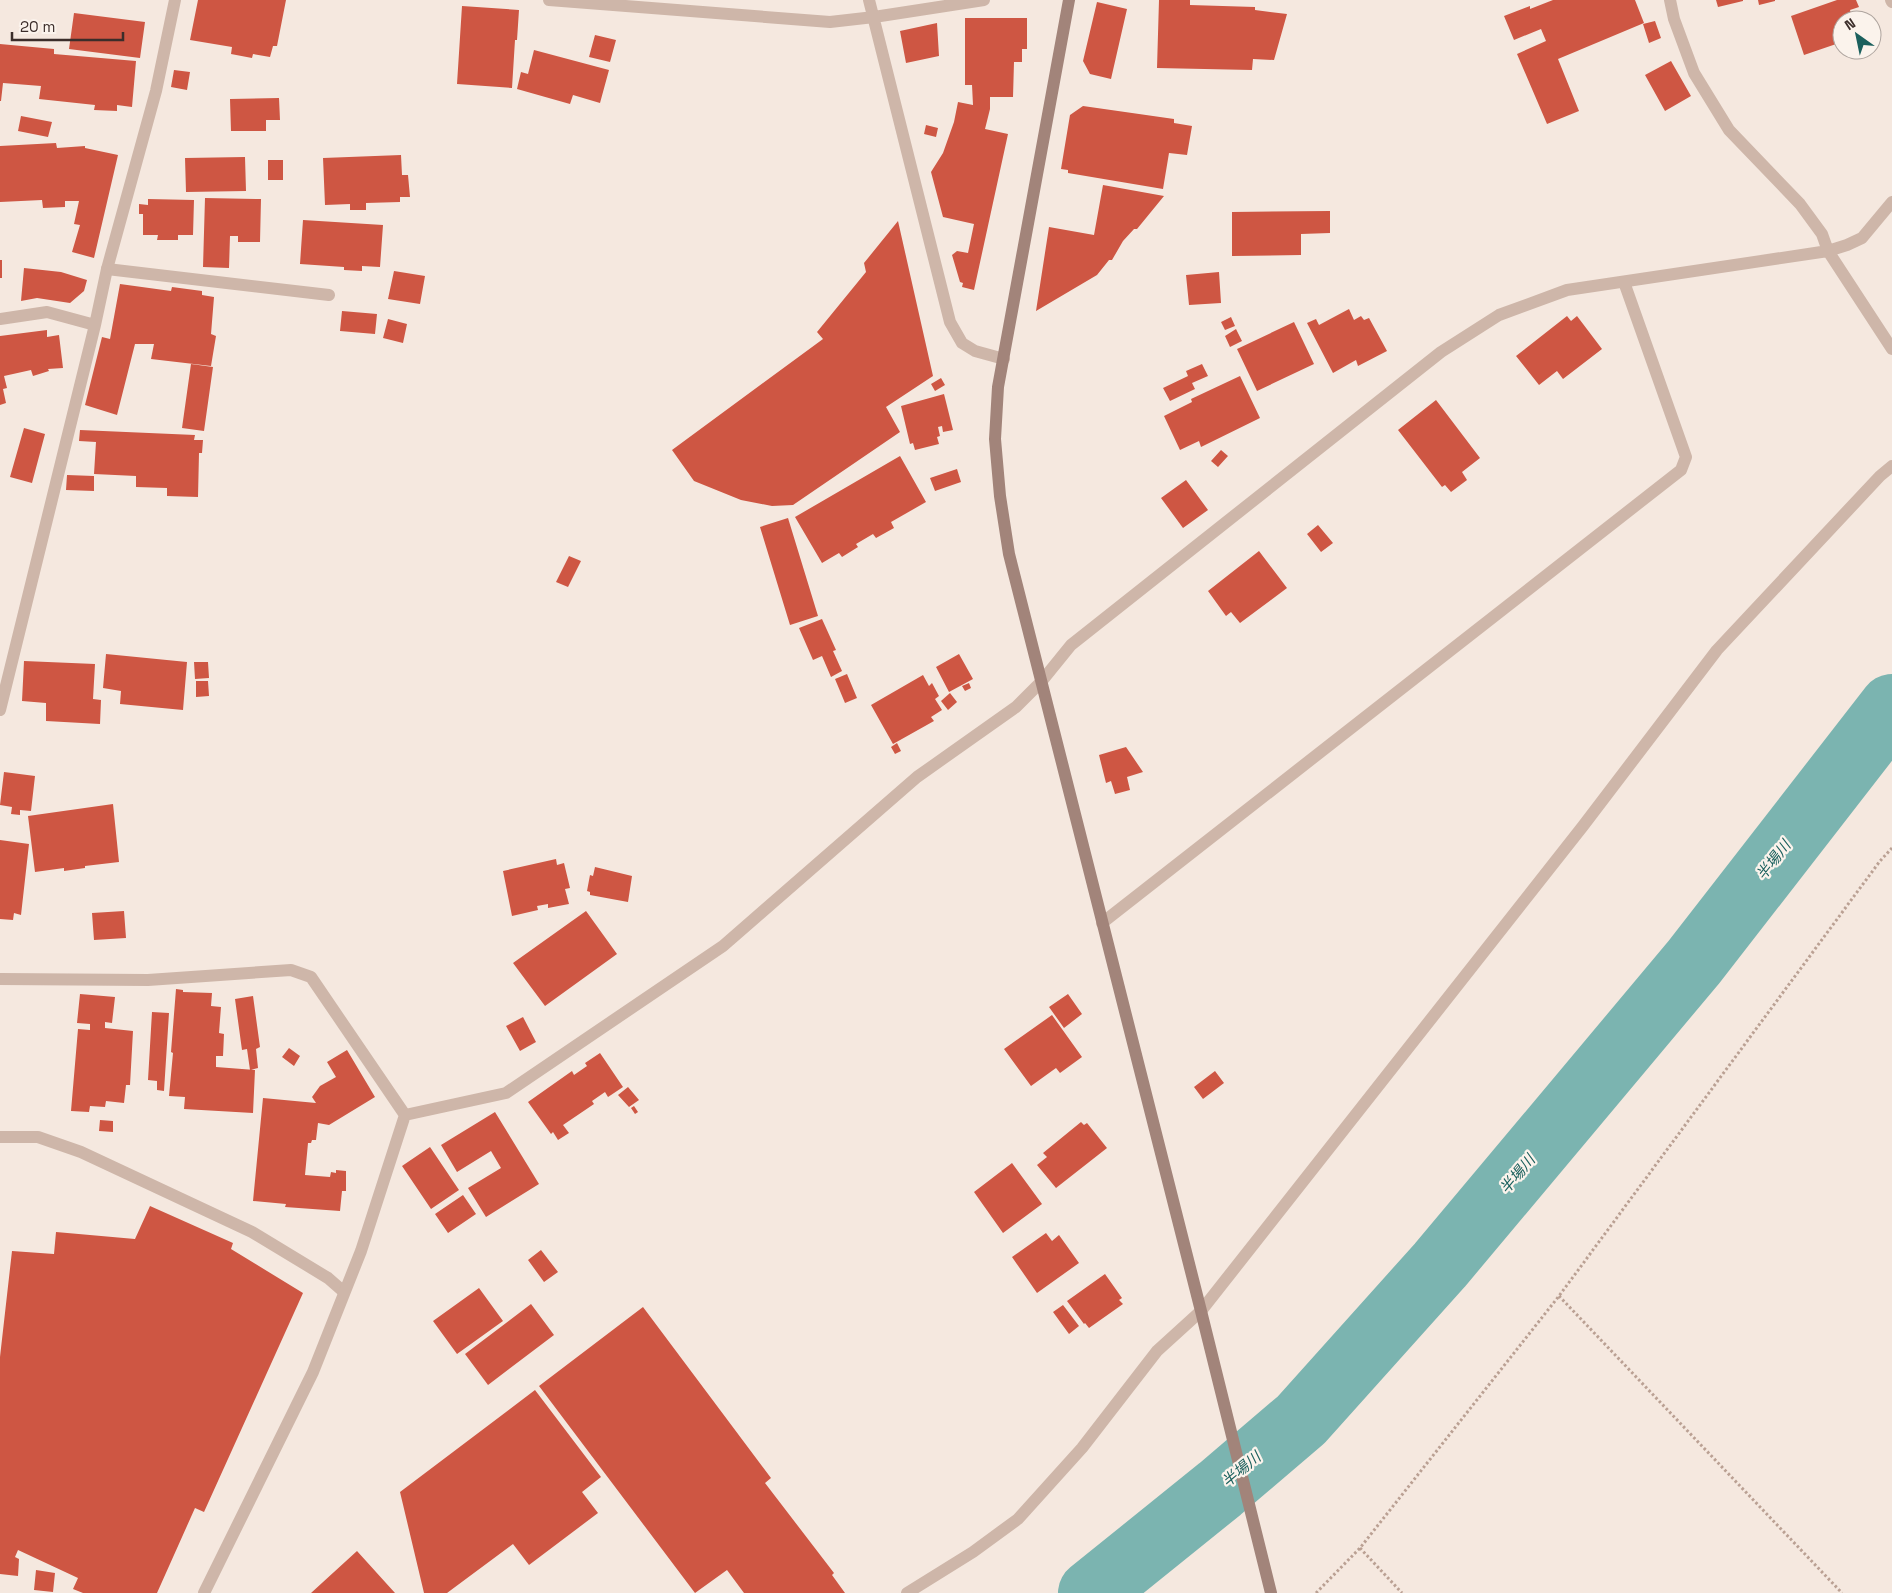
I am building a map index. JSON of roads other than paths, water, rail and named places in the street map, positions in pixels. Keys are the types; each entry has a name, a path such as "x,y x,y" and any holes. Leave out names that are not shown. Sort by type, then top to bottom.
{"street":[{"path":"0,710 95,325 107,269 156,91 175,0"},
{"path":"549,0 830,22 874,18 984,0"},
{"path":"869,0 950,322 962,343 975,351 1004,359"},
{"path":"1069,0 998,387 995,439 1000,496 1009,554 1271,1593"},
{"path":"1670,0 1674,19 1694,73 1729,130 1800,204 1822,234 1828,251 1892,349"},
{"path":"405,1115 506,1093 723,946 917,778 1016,708 1041,682 1071,645 1441,352 1499,315 1568,290 1828,251 1848,245 1862,238 1892,202"},
{"path":"107,269 329,295"},
{"path":"1102,923 1681,470 1686,457 1624,282"},
{"path":"0,318 47,312 95,325"},
{"path":"907,1593 972,1552 1018,1519 1082,1448 1157,1351 1201,1311 1583,826 1717,650 1880,476 1892,466"},
{"path":"0,979 148,980 291,970 311,977 405,1115"},
{"path":"204,1593 313,1372 361,1251 405,1115"},
{"path":"0,1137 38,1137 81,1152 252,1232 328,1278 344,1292"}],"waterway":[{"name":"半場川","path":"1091,1593 1220,1489 1301,1420 1440,1265 1694,962 1892,707"}]}
